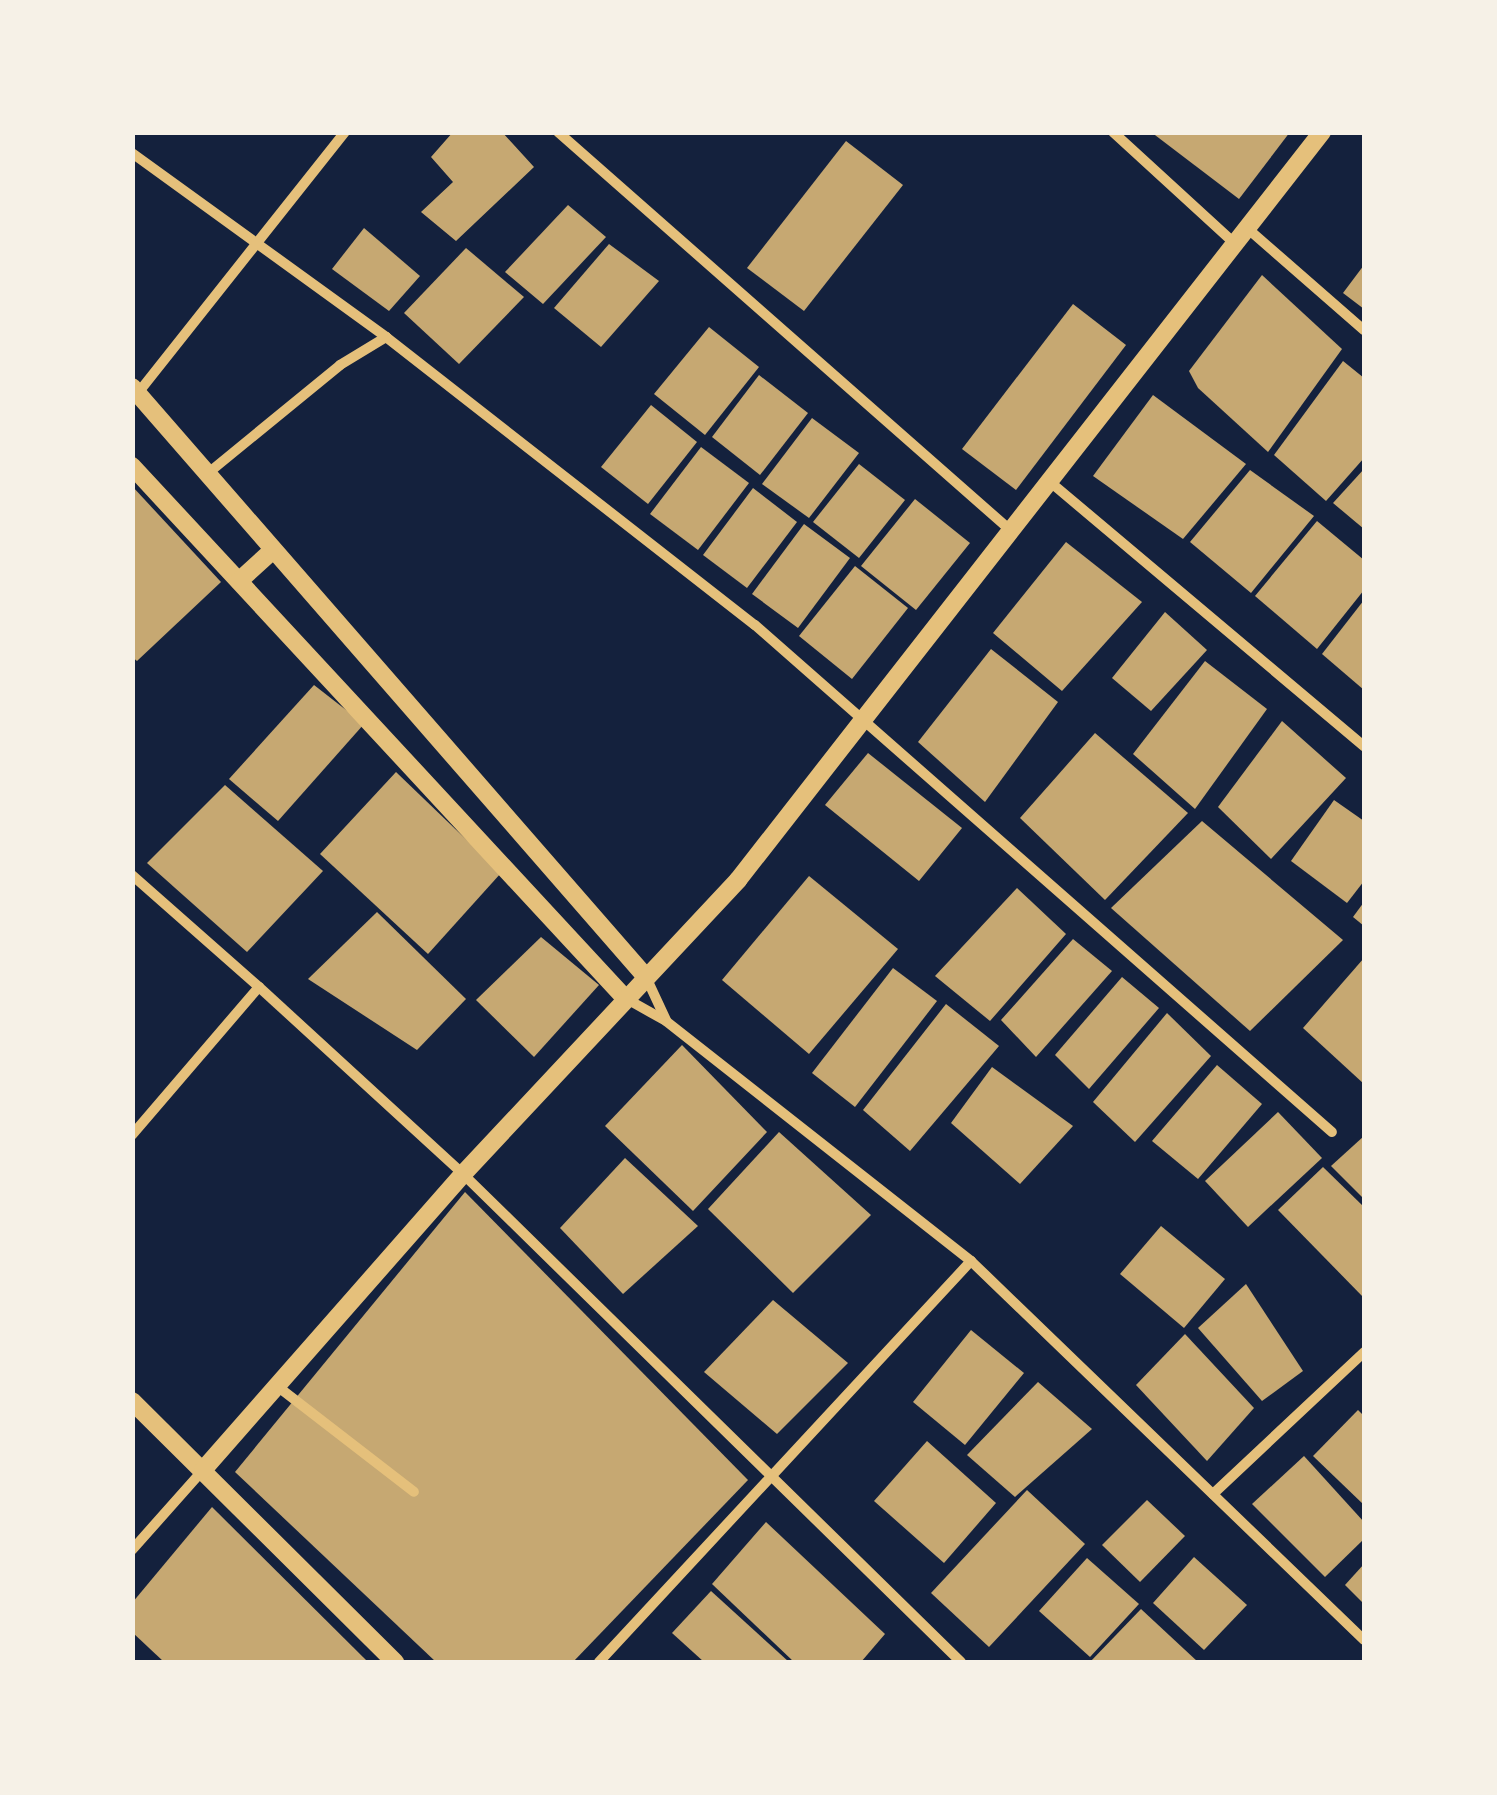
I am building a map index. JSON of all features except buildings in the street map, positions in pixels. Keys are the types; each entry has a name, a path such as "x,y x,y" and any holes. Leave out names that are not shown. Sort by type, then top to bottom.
{"street":[{"path":"345,132 135,390 646,976 666,1021"},
{"path":"558,132 1010,530"},
{"path":"1113,132 1234,243"},
{"path":"132,1550 463,1174 738,880 1322,132"},
{"path":"132,153 255,246 386,337 755,625 1332,1132"},
{"path":"1247,228 1364,330"},
{"path":"207,474 340,365 386,337"},
{"path":"132,466 626,998 666,1021 970,1260 1364,1640"},
{"path":"1049,481 1364,746"},
{"path":"239,581 273,550"},
{"path":"132,875 463,1174 961,1662"},
{"path":"132,1135 259,988"},
{"path":"599,1662 970,1260"},
{"path":"1214,1494 1364,1352"},
{"path":"277,1386 414,1492"},
{"path":"132,1401 395,1662"}]}
